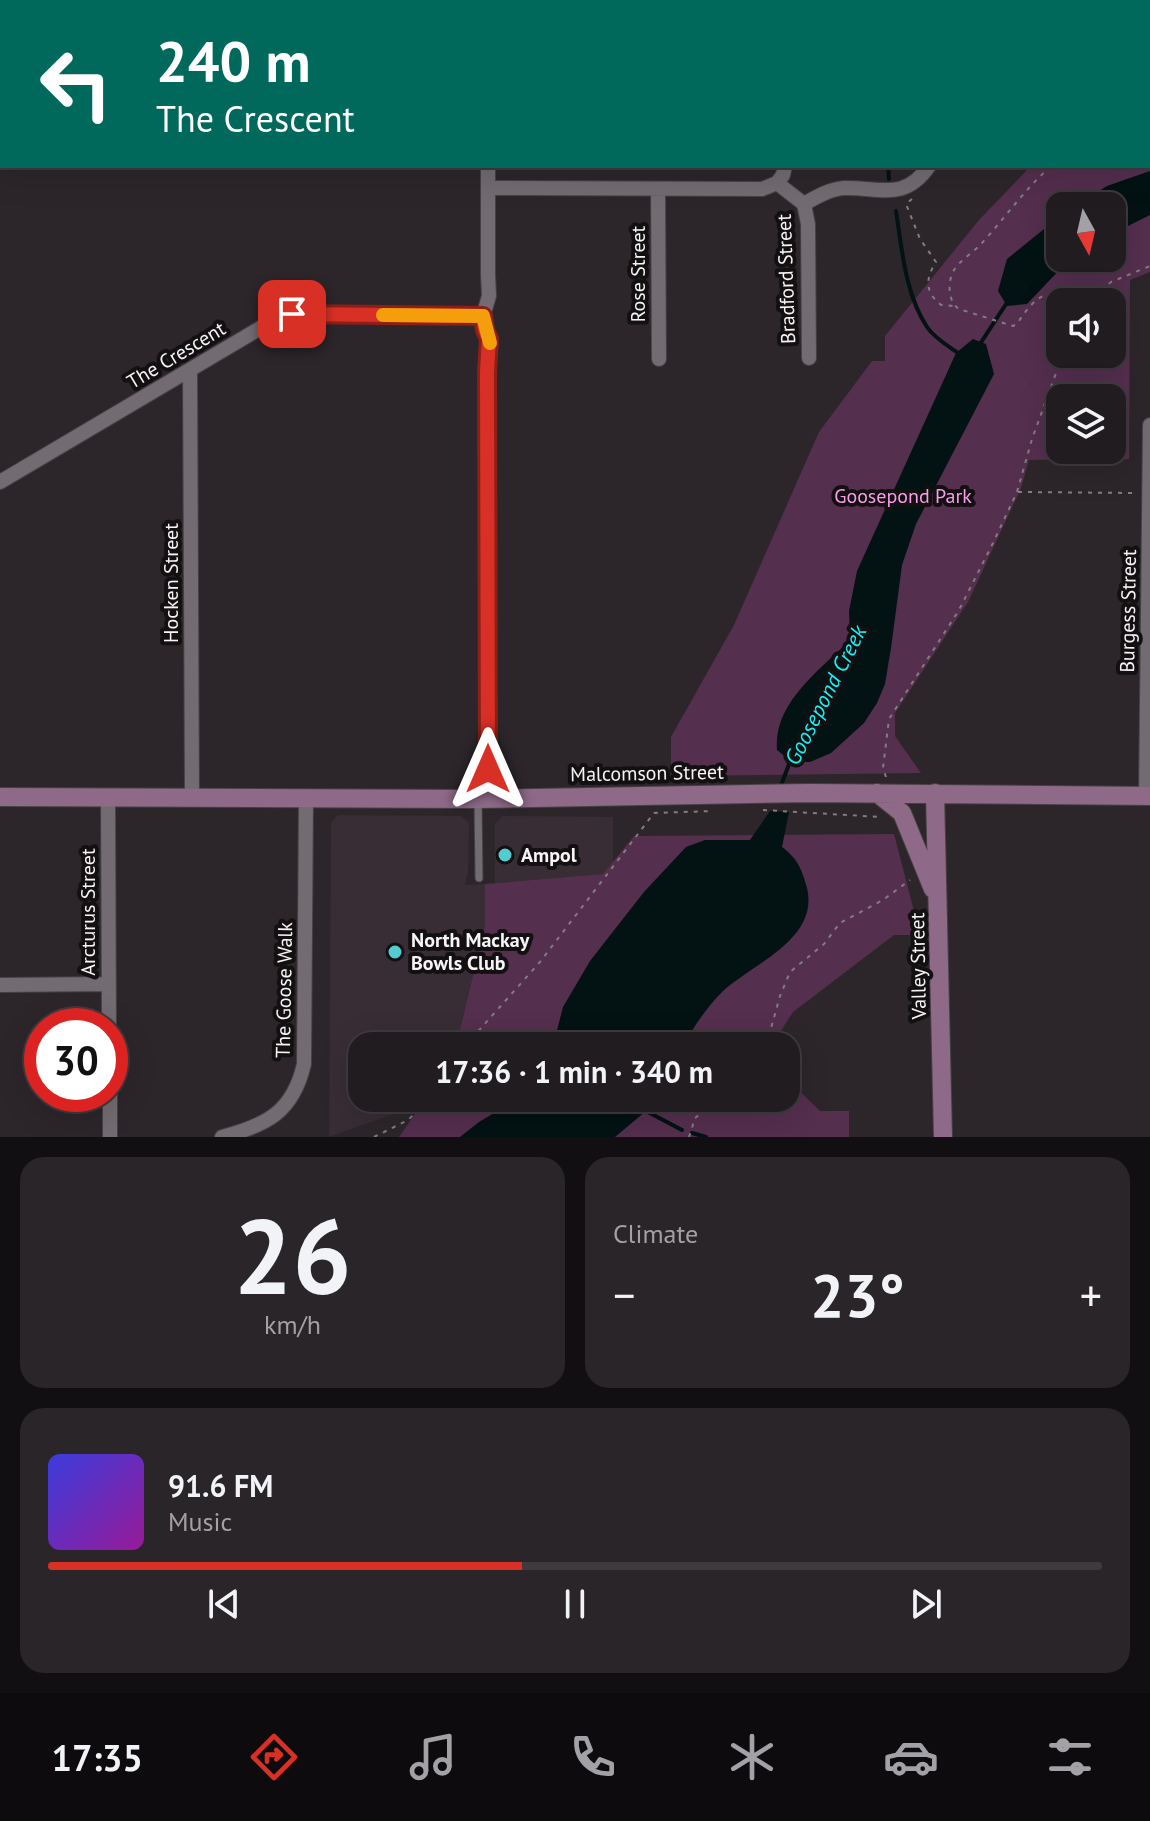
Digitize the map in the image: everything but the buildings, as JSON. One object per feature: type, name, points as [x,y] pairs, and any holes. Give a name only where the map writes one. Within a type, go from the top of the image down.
[{"type":"main road","name":"Malcomson Street","points":[[0,797],[483,799],[743,793],[1148,796]]},
{"type":"main road","points":[[876,793],[902,813],[939,903]]},
{"type":"main road","name":"Valley Street","points":[[935,793],[943,1137]]},
{"type":"street","points":[[483,799],[487,372],[490,346],[483,316],[490,285],[488,168]]},
{"type":"street","points":[[488,188],[762,189],[777,183],[785,168]]},
{"type":"street","points":[[804,204],[844,188],[892,191],[912,185],[928,168]]},
{"type":"street","name":"Bradford Street","points":[[777,183],[804,204],[808,243],[809,358]]},
{"type":"street","name":"Rose Street","points":[[658,189],[659,359]]},
{"type":"street","name":"The Crescent","points":[[0,482],[279,317],[292,314],[483,316]]},
{"type":"street","name":"Hocken Street","points":[[190,370],[192,797]]},
{"type":"street","name":"Burgess Street","points":[[1148,796],[1150,426]]},
{"type":"street","name":"Arcturus Street","points":[[108,798],[109,1008]]},
{"type":"street","name":"The Goose Walk","points":[[222,1137],[246,1131],[274,1118],[292,1099],[300,1084],[304,1064],[306,798]]},
{"type":"street","points":[[0,985],[109,984]]},
{"type":"street","points":[[110,1112],[110,1137]]},
{"type":"lane","points":[[479,878],[483,799]]},
{"type":"path","points":[[954,306],[950,286],[954,270],[992,231],[1018,197],[1049,168]]},
{"type":"path","points":[[915,193],[906,204],[920,239],[936,262],[927,279],[929,292],[941,305],[954,306],[1013,326],[1028,307],[1046,294]]},
{"type":"path","points":[[1103,288],[1150,266]]},
{"type":"path","points":[[890,779],[884,775],[883,768],[889,719],[959,610],[1017,492],[1058,368]]},
{"type":"path","points":[[1017,492],[1149,493]]},
{"type":"path","points":[[755,810],[888,817]]},
{"type":"path","points":[[478,1032],[540,962],[654,813],[712,811]]},
{"type":"path","points":[[770,1032],[790,972],[824,944],[840,923],[883,900],[917,875]]},
{"type":"path","points":[[374,1137],[408,1120],[416,1112]]},
{"type":"path","points":[[689,1137],[695,1118],[702,1112]]},
{"type":"shaded area","points":[[338,815],[461,816],[469,823],[465,885],[485,884],[485,925],[460,1032],[348,1032],[348,1112],[399,1112],[329,1137],[331,823]]},
{"type":"shaded area","points":[[503,816],[613,817],[613,863],[604,874],[495,883],[495,824]]},
{"type":"green space","name":"Goosepond Park","points":[[1029,168],[1150,168],[1150,272],[1130,280],[1129,459],[1126,459],[1126,384],[1046,384],[1046,460],[1029,460],[1021,488],[968,602],[895,713],[895,736],[921,773],[671,776],[671,737],[734,625],[819,432],[872,361],[885,361],[885,336],[979,220]]},
{"type":"green space","points":[[894,834],[922,942],[914,935],[894,935],[793,1012],[780,1032],[459,1032],[485,926],[485,884],[603,874],[634,836]]},
{"type":"green space","points":[[800,1092],[820,1111],[849,1111],[849,1137],[399,1137],[416,1112],[800,1112]]},
{"type":"water","points":[[1150,171],[1150,215],[1126,227],[1126,192],[1097,192]]},
{"type":"water","points":[[1046,227],[1046,272],[1057,272],[1027,304],[1007,306],[998,291],[1007,259]]},
{"type":"water","points":[[973,339],[986,344],[994,374],[916,524],[902,565],[885,684],[877,703],[864,723],[831,753],[810,762],[792,762],[777,750],[782,717],[801,689],[850,640],[849,611],[857,571],[956,353]]},
{"type":"water","points":[[770,811],[789,812],[782,847],[792,855],[803,875],[808,906],[794,936],[723,991],[692,1032],[557,1032],[563,1007],[590,961],[644,892],[686,847],[705,840],[750,840]]},
{"type":"water","points":[[496,1112],[645,1112],[615,1137],[460,1137]]},
{"type":"waterway","points":[[888,168],[889,179]]},
{"type":"waterway","points":[[896,211],[906,271],[920,314],[934,335],[961,355]]},
{"type":"waterway","name":"Goosepond Creek","points":[[980,344],[1008,301]]},
{"type":"waterway","name":"Goosepond Creek","points":[[780,788],[791,759]]},
{"type":"waterway","points":[[648,1112],[682,1130]]},
{"type":"waterway","points":[[692,1133],[706,1137]]},
{"type":"slow traffic","points":[[383,315],[483,316],[490,343]]},
{"type":"place","name":"Ampol","points":[[505,855]]},
{"type":"place","name":"North Mackay Bowls Club","points":[[395,952]]},
{"type":"route","points":[[292,314],[483,316],[490,346],[487,372],[488,769]]}]
